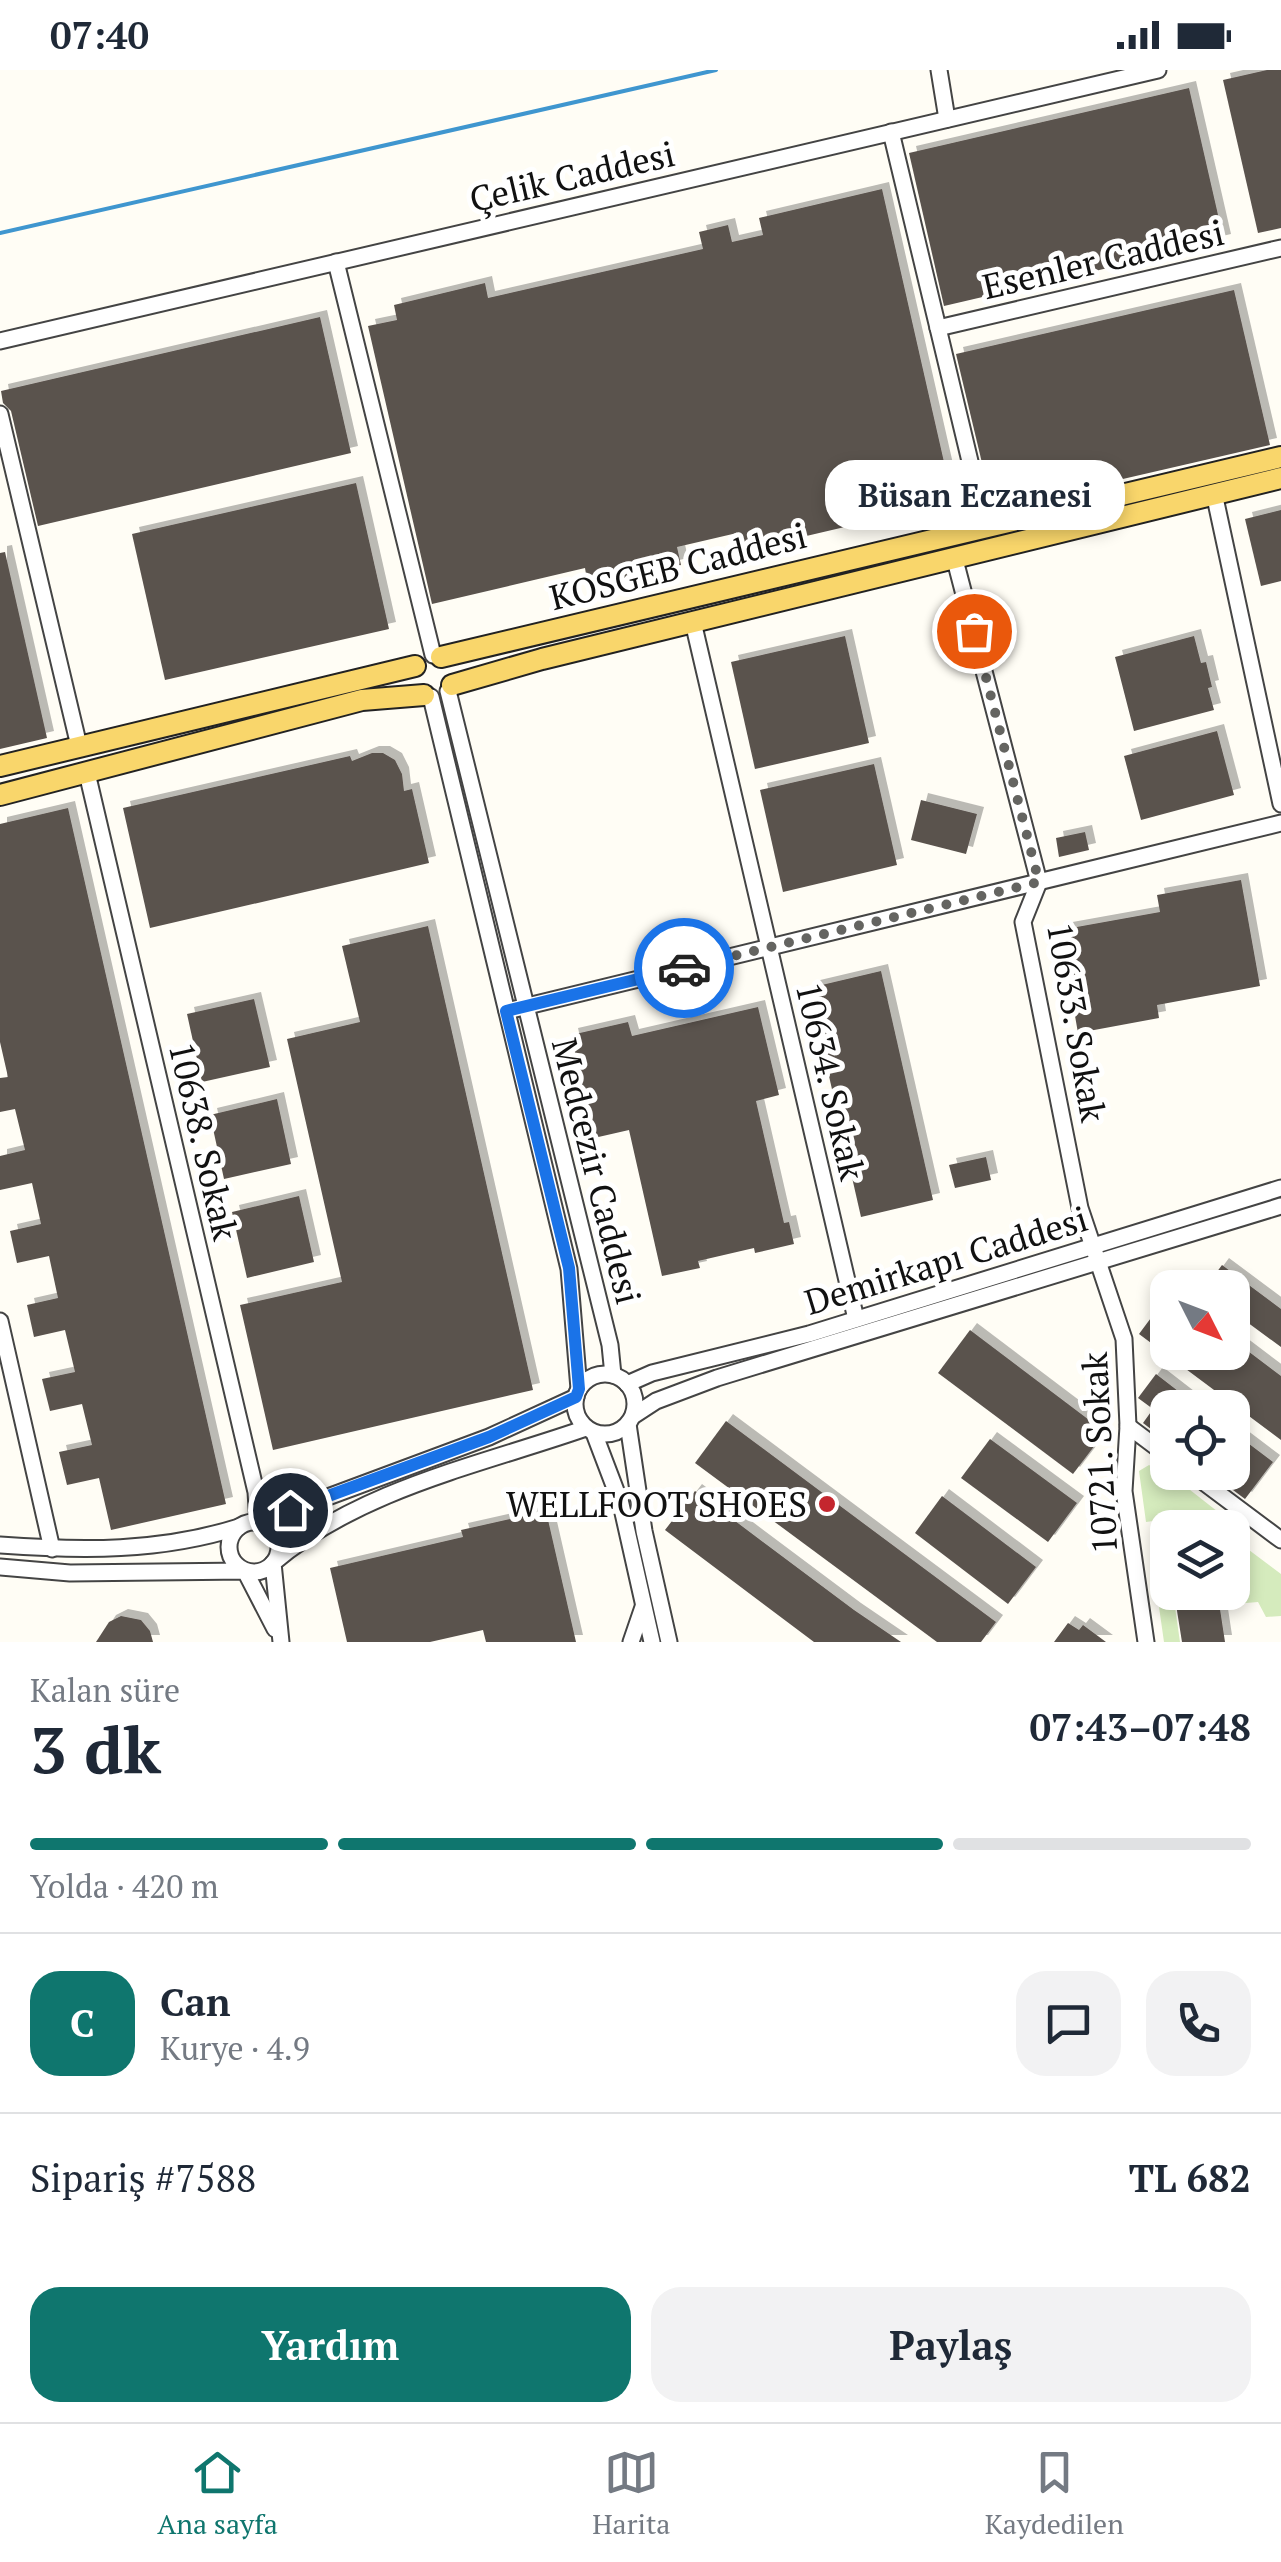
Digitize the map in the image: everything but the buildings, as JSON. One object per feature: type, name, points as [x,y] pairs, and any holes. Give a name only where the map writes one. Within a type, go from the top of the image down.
[{"type":"main road","name":"KOSGEB Caddesi","points":[[0,766],[1281,457]]},
{"type":"main road","name":"KOSGEB Caddesi","points":[[0,795],[362,700],[439,692],[542,659],[1281,478]]},
{"type":"main road","points":[[430,660],[451,666],[439,692],[414,686],[430,660]]},
{"type":"street","points":[[939,70],[947,120]]},
{"type":"street","name":"Çelik Caddesi","points":[[0,341],[1158,70]]},
{"type":"street","points":[[892,132],[986,528]]},
{"type":"street","name":"Esenler Caddesi","points":[[938,328],[1281,248]]},
{"type":"street","points":[[336,262],[430,660]]},
{"type":"street","points":[[0,414],[78,746]]},
{"type":"street","points":[[1214,494],[1281,804]]},
{"type":"street","name":"10633. Sokak","points":[[956,560],[1039,882],[1022,922],[1080,1208],[1100,1262]]},
{"type":"street","name":"10634. Sokak","points":[[693,622],[856,1319]]},
{"type":"street","name":"Medcezir Caddesi","points":[[439,692],[526,1006],[620,1380]]},
{"type":"street","name":"Medcezir Caddesi","points":[[439,692],[506,1011],[569,1268],[578,1393]]},
{"type":"street","name":"10638. Sokak","points":[[87,773],[256,1492],[258,1523]]},
{"type":"street","points":[[506,1011],[1281,823]]},
{"type":"street","name":"Demirkapı Caddesi","points":[[620,1380],[856,1319],[1281,1188]]},
{"type":"street","name":"Demirkapı Caddesi","points":[[630,1420],[656,1401],[718,1378],[1281,1206]]},
{"type":"street","name":"10721. Sokak","points":[[1100,1262],[1124,1339],[1128,1426],[1124,1491],[1146,1642]]},
{"type":"street","points":[[0,1321],[52,1549]]},
{"type":"street","points":[[0,1545],[52,1549],[160,1546],[258,1523],[489,1437],[578,1393],[591,1378],[620,1380],[634,1399],[630,1420],[644,1532],[669,1642]]},
{"type":"street","points":[[578,1393],[576,1414],[590,1430],[621,1504],[652,1642]]},
{"type":"street","points":[[0,1568],[80,1573],[263,1570],[307,1535],[352,1511],[492,1458],[590,1430],[612,1434],[630,1420]]},
{"type":"street","points":[[1128,1426],[1150,1442]]},
{"type":"street","points":[[1214,1490],[1281,1540]]},
{"type":"street","points":[[258,1523],[267,1526],[277,1538],[273,1563],[280,1641]]},
{"type":"street","points":[[239,1528],[230,1538],[229,1551],[234,1563],[245,1571],[280,1641]]},
{"type":"street","points":[[632,1642],[644,1604]]},
{"type":"green space","points":[[1150,1466],[1150,1490],[1190,1490],[1216,1510],[1150,1510],[1150,1521],[1146,1522],[1139,1471]]},
{"type":"green space","points":[[1250,1551],[1281,1574],[1281,1616],[1266,1617],[1258,1602],[1250,1603]]},
{"type":"green space","points":[[1159,1610],[1175,1610],[1180,1642],[1164,1642]]},
{"type":"waterway","points":[[0,233],[716,70]]},
{"type":"way so far","points":[[684,968],[1039,882],[974,631]]},
{"type":"place","name":"Büsan Eczanesi","points":[[974,631]]},
{"type":"place","name":"WELLFOOT SHOES","points":[[827,1504]]},
{"type":"route","points":[[290,1510],[489,1437],[576,1397],[579,1389],[569,1268],[506,1011],[684,968]]}]
